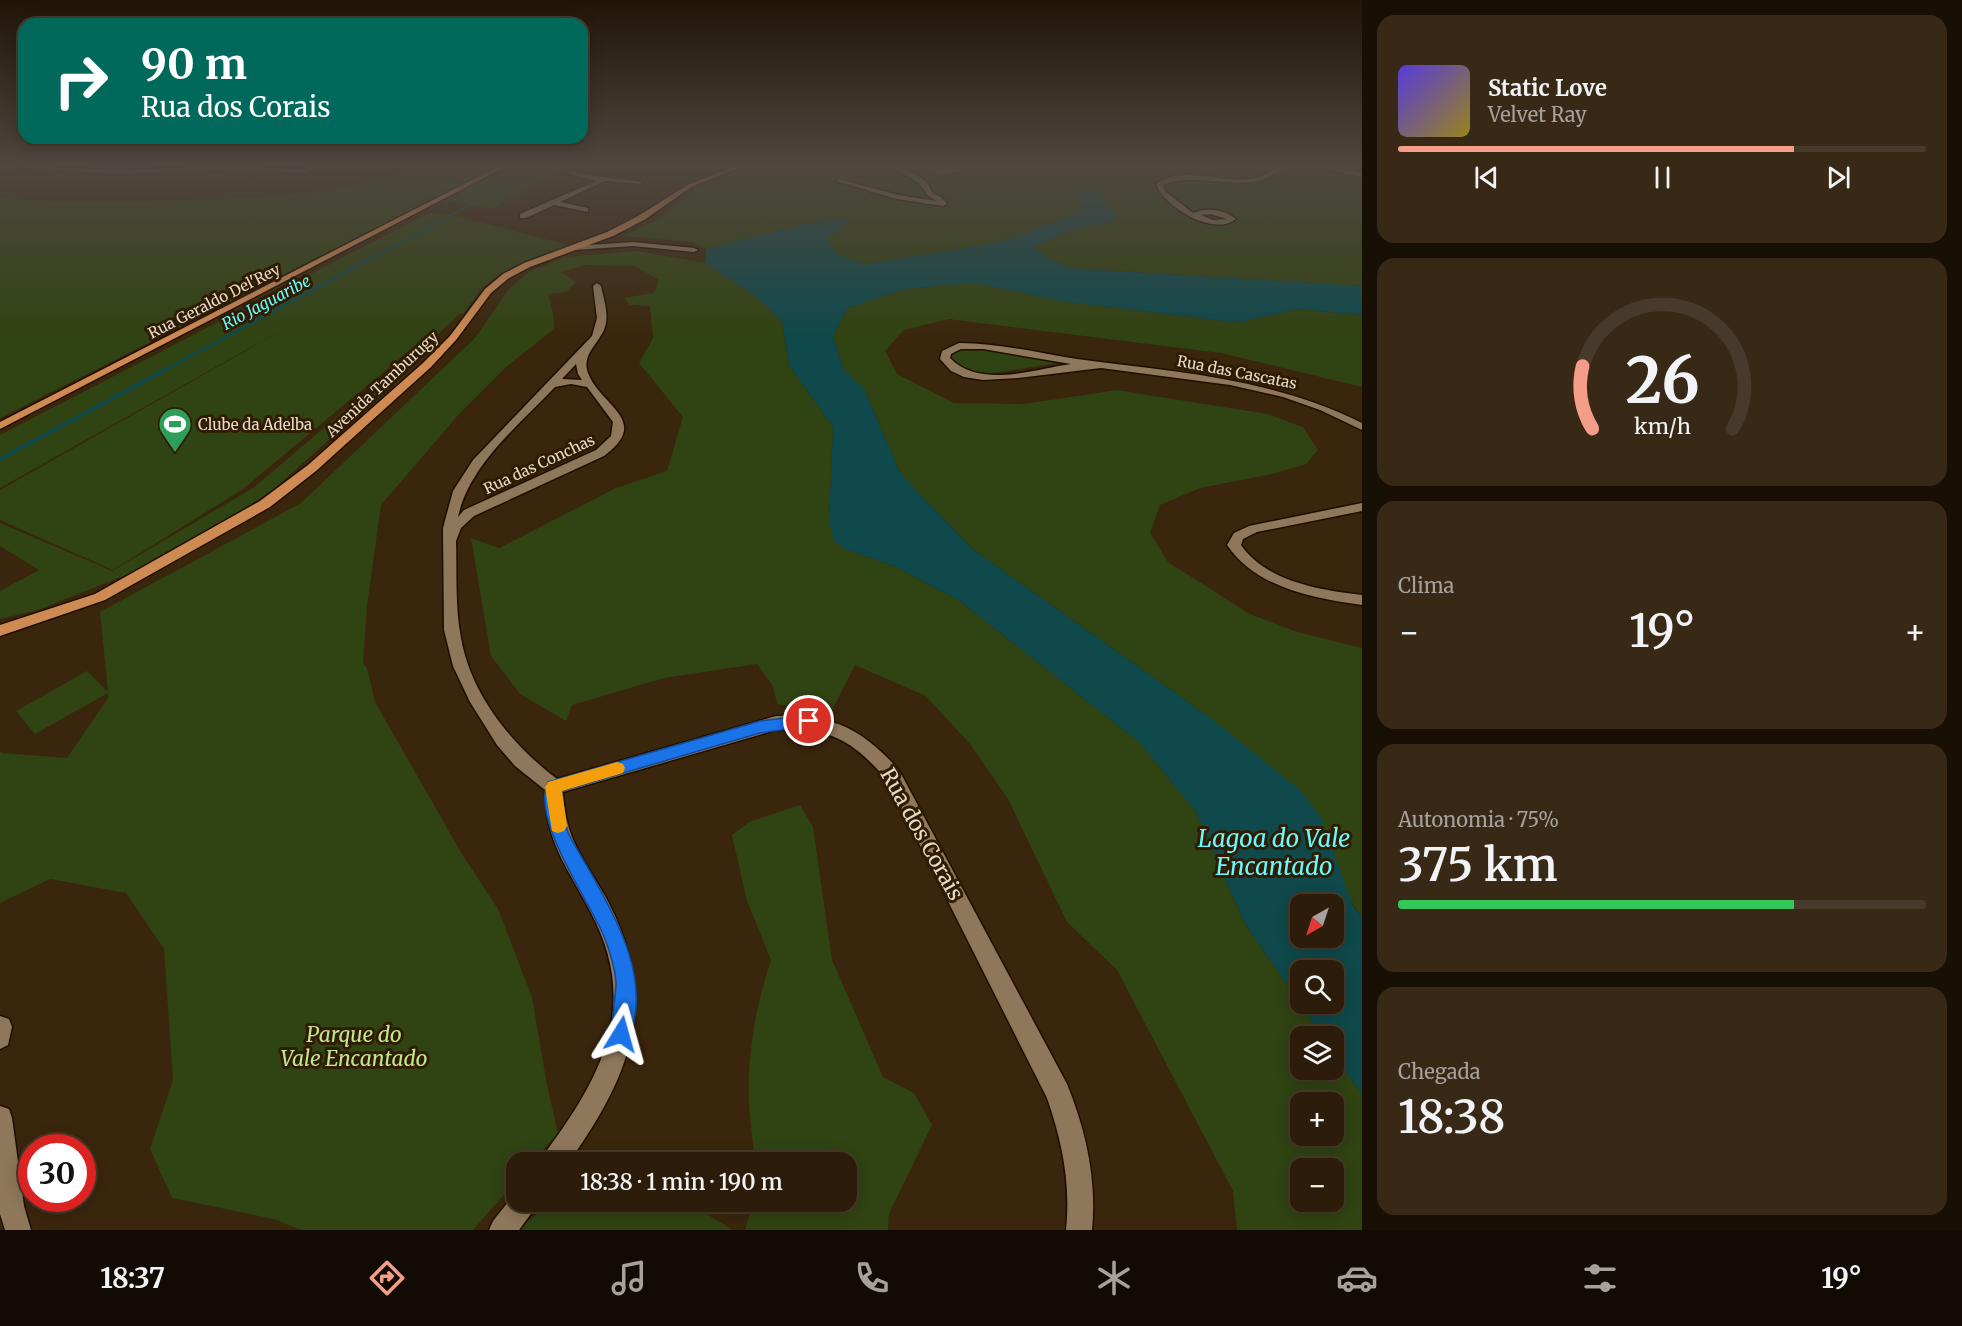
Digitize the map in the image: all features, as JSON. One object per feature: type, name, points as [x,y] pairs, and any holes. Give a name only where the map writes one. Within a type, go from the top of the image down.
[{"type":"main road","name":"Rua Geraldo Del'Rey","points":[[0,426],[393,223]]},
{"type":"main road","name":"Avenida Tamburugy","points":[[0,631],[99,597],[152,570],[265,504],[312,468],[427,365],[453,338],[476,305],[498,282],[527,265],[575,248],[630,223]]},
{"type":"street","points":[[575,248],[633,244],[694,250]]},
{"type":"street","points":[[562,1152],[581,1126],[604,1086],[617,1052],[625,1017],[626,981],[615,939],[560,834],[555,816],[554,787],[526,765],[508,746],[461,667],[453,638],[449,519],[461,489],[477,463],[596,337],[602,323],[603,313],[597,286]]},
{"type":"street","name":"Rua das Cascatas","points":[[1065,364],[1007,376],[981,377],[956,370],[945,359],[946,353],[951,349],[972,345],[1065,364],[1101,365],[1198,377],[1286,394],[1342,412],[1362,427]]},
{"type":"street","name":"Rua das Conchas","points":[[449,539],[461,519],[575,465],[612,444],[620,431],[619,422],[590,384],[581,368],[583,356],[589,346]]},
{"type":"street","points":[[551,384],[571,381],[590,384]]},
{"type":"street","points":[[1342,412],[1362,415]]},
{"type":"street","points":[[461,489],[473,499],[493,502]]},
{"type":"street","points":[[1362,508],[1254,529],[1235,538],[1234,545],[1245,561],[1276,578],[1331,595],[1362,600]]},
{"type":"street","name":"Rua dos Corais","points":[[554,787],[776,723],[809,721],[836,729],[862,742],[893,775],[1058,1093],[1072,1132],[1080,1174],[1079,1230]]},
{"type":"street","points":[[0,1037],[1,1027]]},
{"type":"street","points":[[0,1118],[11,1206],[18,1230]]},
{"type":"street","points":[[502,1230],[516,1212]]},
{"type":"green space","points":[[0,223],[385,223],[0,418]]},
{"type":"green space","name":"Clube da Adelba","points":[[409,223],[485,223],[568,245],[498,275],[482,288],[463,314],[459,314],[420,352],[409,351],[243,489],[113,570],[0,520],[0,490],[314,312],[0,488],[0,435]]},
{"type":"green space","points":[[650,223],[809,223],[706,249],[692,242],[622,236]]},
{"type":"green space","points":[[846,223],[1050,223],[1004,241],[868,264],[844,257],[826,239]]},
{"type":"green space","points":[[1107,223],[1362,223],[1362,286],[1070,268],[1048,259],[1035,247],[1074,229]]},
{"type":"green space","name":"Parque do Vale Encantado","points":[[636,251],[706,263],[757,297],[782,322],[789,365],[833,427],[829,521],[845,549],[896,567],[960,601],[1139,742],[1196,812],[1244,922],[1290,989],[1290,1014],[1307,1014],[1315,1026],[1290,1026],[1290,1080],[1344,1080],[1344,1069],[1362,1095],[1362,1230],[1237,1230],[1233,1191],[1117,970],[1067,922],[1008,799],[970,744],[926,696],[855,665],[831,712],[777,704],[773,686],[757,664],[664,678],[572,705],[566,721],[520,694],[491,656],[471,538],[499,548],[616,488],[667,471],[683,417],[639,363],[653,338],[650,306],[630,305],[624,298],[652,293],[659,280],[635,266],[585,265],[561,272],[576,282],[566,292],[548,294],[554,329],[507,366],[460,413],[381,505],[367,606],[363,663],[367,668],[375,702],[462,854],[498,909],[532,997],[558,1133],[541,1152],[506,1152],[506,1192],[473,1230],[301,1230],[274,1219],[172,1198],[150,1149],[173,1080],[164,949],[126,893],[50,879],[0,903],[0,751],[67,758],[108,698],[108,693],[35,734],[16,711],[87,671],[108,692],[100,612],[301,503],[475,338],[508,290],[530,271],[566,257]]},
{"type":"green space","points":[[976,283],[1060,301],[1231,322],[1298,309],[1362,315],[1362,387],[1221,353],[949,319],[904,330],[885,351],[897,374],[954,403],[1024,404],[1117,390],[1267,414],[1303,427],[1318,450],[1306,464],[1272,474],[1200,488],[1160,505],[1150,533],[1168,562],[1248,613],[1294,631],[1362,648],[1362,917],[1212,719],[974,550],[900,472],[864,389],[843,369],[833,335],[848,308],[904,289]]},
{"type":"green space","points":[[973,347],[1058,363],[986,374],[975,373],[954,364],[951,357],[954,352]]},
{"type":"green space","points":[[411,354],[423,356],[276,487],[238,514],[141,569],[38,610],[0,619],[0,591],[39,570],[0,546],[0,523],[112,571],[253,488]]},
{"type":"green space","points":[[800,805],[813,827],[832,960],[883,1077],[914,1093],[932,1125],[889,1214],[888,1230],[745,1230],[750,1212],[857,1212],[857,1152],[754,1152],[749,1102],[749,1066],[757,1012],[771,960],[747,901],[732,835],[749,822]]},
{"type":"green space","points":[[539,1212],[703,1212],[733,1230],[519,1230]]},
{"type":"water","name":"Lagoa do Vale Encantado","points":[[809,223],[847,223],[826,239],[843,257],[867,264],[1004,241],[1050,223],[1107,223],[1074,229],[1035,247],[1048,259],[1070,268],[1362,286],[1362,315],[1298,309],[1231,322],[1060,301],[976,283],[904,289],[848,308],[833,335],[843,369],[864,389],[900,472],[974,550],[1212,719],[1300,790],[1321,817],[1353,906],[1362,917],[1362,1095],[1344,1069],[1344,1026],[1315,1026],[1307,1014],[1344,1014],[1344,960],[1290,960],[1290,989],[1244,922],[1196,812],[1139,742],[960,601],[896,567],[845,549],[834,541],[829,521],[833,427],[789,365],[782,322],[757,297],[706,263],[706,249]]},
{"type":"waterway","name":"Rio Jaguaribe","points":[[374,257],[436,223]]},
{"type":"waterway","name":"Rio Jaguaribe","points":[[163,371],[377,255]]},
{"type":"waterway","name":"Rio Jaguaribe","points":[[0,459],[165,370]]},
{"type":"slow traffic","points":[[558,826],[555,816],[554,787],[617,768]]},
{"type":"place","name":"Clube da Adelba","points":[[175,453]]},
{"type":"route","points":[[621,1034],[625,1017],[626,981],[619,949],[560,834],[555,816],[554,787],[760,727],[791,721],[809,721]]}]
